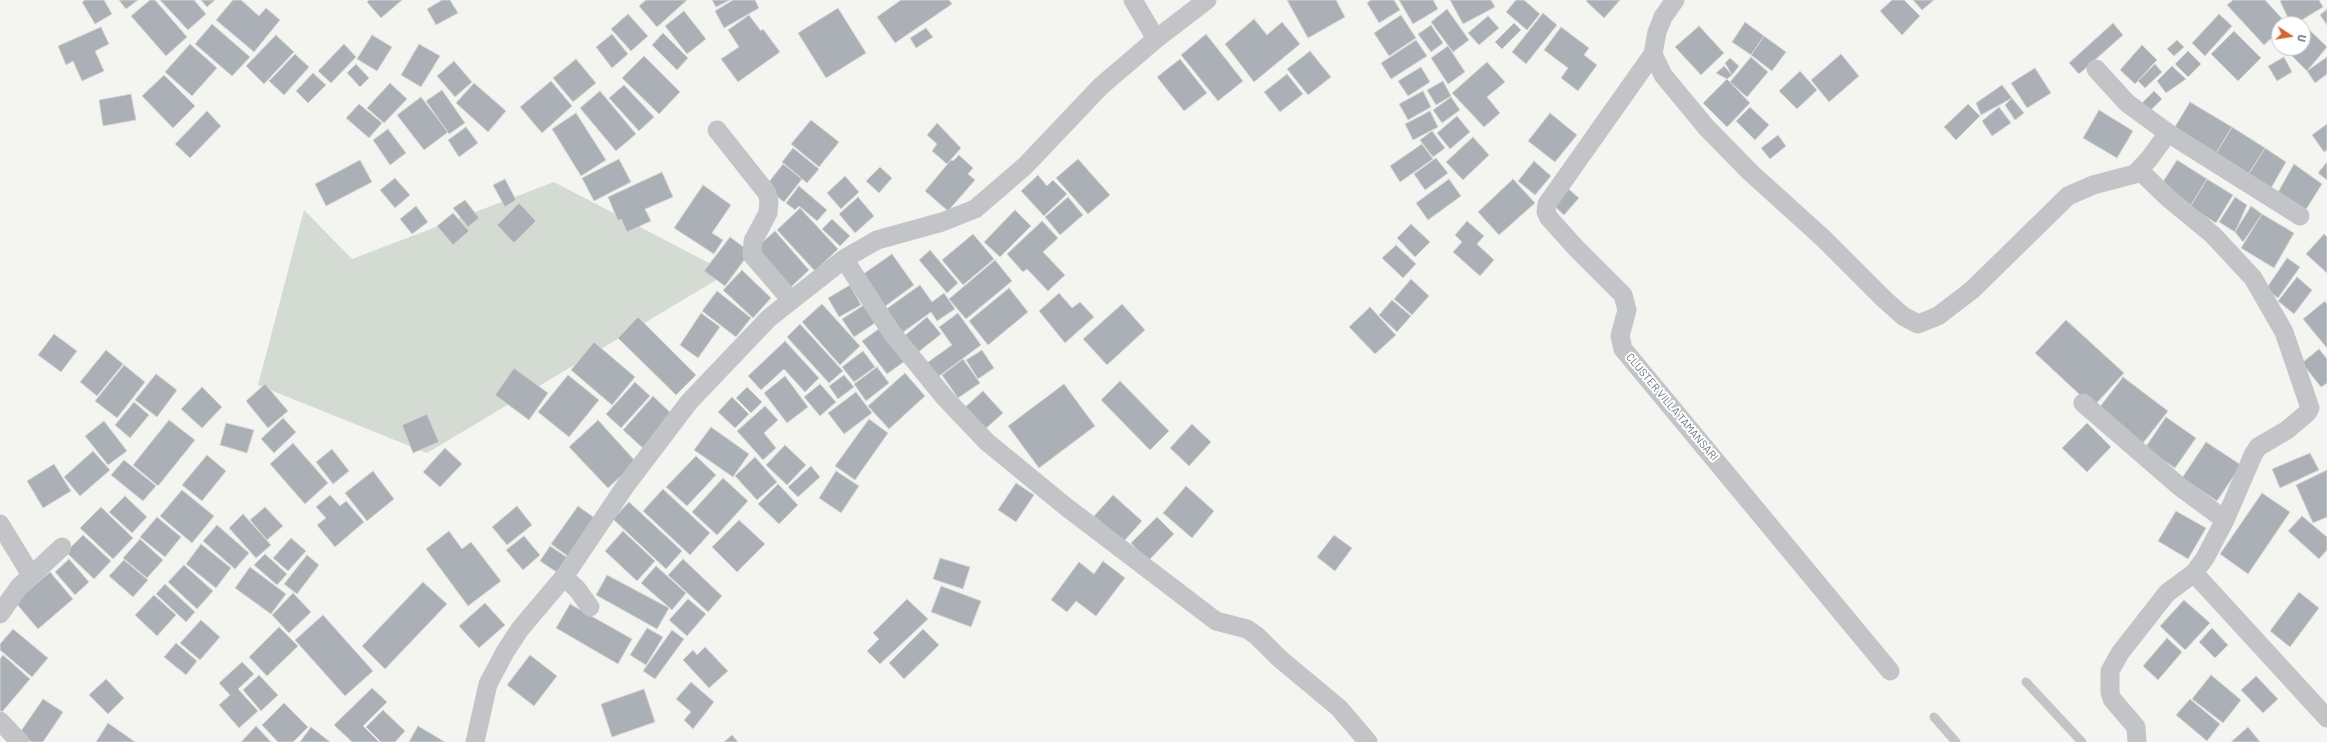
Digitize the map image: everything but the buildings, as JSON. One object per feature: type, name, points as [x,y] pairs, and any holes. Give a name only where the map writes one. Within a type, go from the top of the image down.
[{"type":"street","points":[[1133,0],[1156,39]]},
{"type":"street","points":[[475,742],[488,684],[505,652],[520,629],[564,577],[626,485],[689,402],[769,318],[844,259],[877,240],[942,222],[975,209],[1024,166],[1101,86],[1156,39],[1207,0]]},
{"type":"street","points":[[1675,0],[1661,22],[1653,54],[1663,75],[1706,127],[1745,167],[1884,299],[1903,316],[1918,324],[1938,316],[1972,290],[2068,196],[2093,185],[2129,177],[2139,170],[2150,160],[2168,133]]},
{"type":"street","name":"CLUSTER VILLA TAMANSARI","points":[[1653,54],[1547,204],[1547,215],[1576,248],[1624,295],[1627,310],[1620,336],[1623,349],[1890,671]]},
{"type":"street","points":[[2096,69],[2127,103],[2168,133],[2300,216]]},
{"type":"street","points":[[717,130],[767,193],[769,201],[768,212],[753,241],[752,255],[791,300]]},
{"type":"street","points":[[2137,742],[2136,727],[2112,699],[2110,692],[2110,671],[2125,647],[2167,593],[2194,573],[2225,520],[2253,455],[2265,441],[2287,430],[2308,413],[2310,408],[2310,402],[2284,332],[2253,278],[2213,235],[2168,198],[2139,170]]},
{"type":"street","points":[[844,259],[892,333],[944,398],[988,442],[1065,506],[1152,571],[1200,610],[1216,621],[1242,627],[1257,636],[1279,658],[1339,708],[1368,742]]},
{"type":"street","points":[[2082,403],[2179,486],[2225,520]]},
{"type":"street","points":[[0,524],[31,575]]},
{"type":"street","points":[[0,614],[19,587],[62,547]]},
{"type":"street","points":[[2194,573],[2327,718]]},
{"type":"street","points":[[564,577],[577,589],[590,607]]},
{"type":"street","points":[[0,721],[20,742]]},
{"type":"lane","points":[[2026,682],[2082,742]]},
{"type":"lane","points":[[1934,717],[1956,742]]},
{"type":"shaded area","points":[[554,182],[728,273],[427,453],[258,385],[304,210],[352,259]]}]
